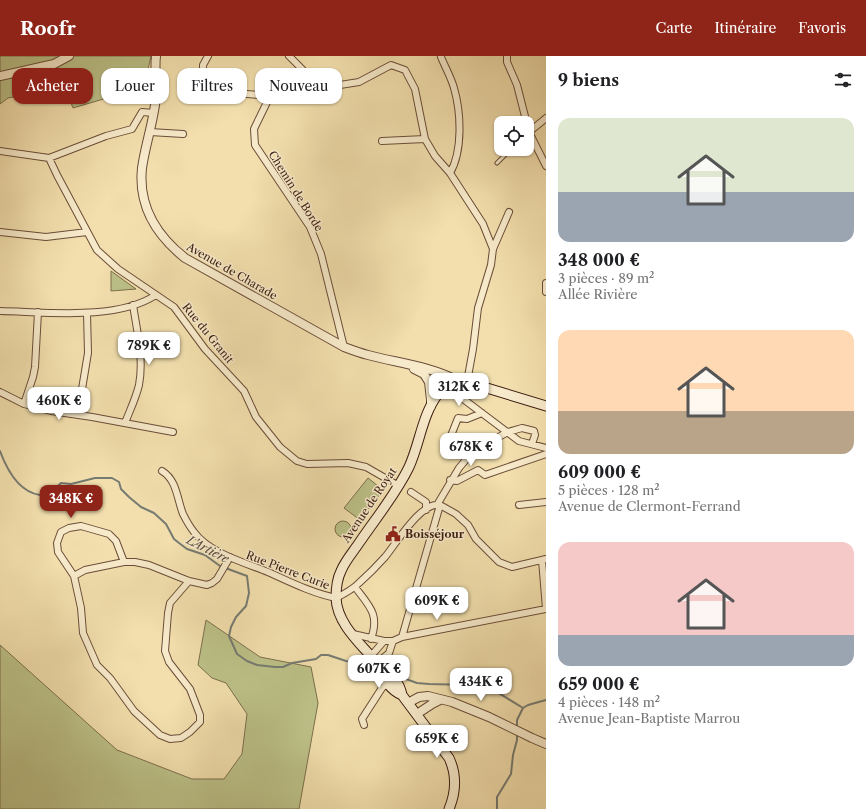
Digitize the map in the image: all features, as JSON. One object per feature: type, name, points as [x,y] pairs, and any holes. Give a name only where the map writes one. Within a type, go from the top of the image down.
[{"type":"main road","name":"Avenue de Royat","points":[[377,663],[378,670],[388,683],[396,693],[402,695],[401,689],[384,666],[377,663],[343,622],[336,598],[341,570],[399,486],[410,466],[424,422],[438,393],[446,386],[462,381]]},
{"type":"main road","points":[[462,381],[546,406]]},
{"type":"main road","points":[[402,695],[449,758],[453,766],[455,781],[452,801],[449,809]]},
{"type":"street","points":[[0,76],[54,64],[70,56]]},
{"type":"street","name":"Avenue de Charade","points":[[156,56],[156,100],[142,168],[142,187],[145,205],[153,224],[172,248],[185,258],[344,347],[367,355],[401,362],[447,375],[462,381]]},
{"type":"street","points":[[208,56],[203,65],[203,85],[210,91],[255,95]]},
{"type":"street","points":[[290,56],[301,68]]},
{"type":"street","points":[[441,56],[454,88],[460,130],[457,158],[450,173]]},
{"type":"street","points":[[507,56],[507,62],[517,85],[524,116]]},
{"type":"street","points":[[342,84],[359,82],[391,65],[405,70],[415,89],[425,139],[435,156],[450,173],[483,224],[493,249]]},
{"type":"street","name":"Chemin de Borde","points":[[266,104],[254,129],[255,145],[310,227],[321,254],[344,347]]},
{"type":"street","points":[[0,151],[49,158],[106,136],[132,129],[142,112],[154,113]]},
{"type":"street","points":[[534,128],[546,118]]},
{"type":"street","points":[[150,132],[183,134]]},
{"type":"street","points":[[382,141],[425,139]]},
{"type":"street","points":[[534,144],[546,166]]},
{"type":"street","name":"Rue du Granit","points":[[49,158],[97,250],[118,269],[174,307],[205,349],[244,390],[256,417],[280,447],[297,461],[307,464],[348,463],[366,466],[399,486]]},
{"type":"street","points":[[462,381],[473,349],[478,308],[493,249],[509,212]]},
{"type":"street","points":[[0,232],[46,237],[87,232]]},
{"type":"street","points":[[546,283],[546,292]]},
{"type":"street","points":[[0,311],[103,312],[133,305],[151,299],[156,295]]},
{"type":"street","points":[[126,423],[136,394],[140,376],[139,341],[133,305]]},
{"type":"street","points":[[24,404],[35,367],[38,312]]},
{"type":"street","points":[[80,415],[82,389],[88,353],[87,313]]},
{"type":"street","name":"Avenue de Charade","points":[[401,362],[424,374],[429,382],[446,386]]},
{"type":"street","points":[[429,382],[432,400],[431,406]]},
{"type":"street","points":[[446,386],[519,441],[532,444],[546,453]]},
{"type":"street","points":[[0,392],[24,404],[51,412],[80,415],[173,432]]},
{"type":"street","points":[[474,450],[459,440],[450,438],[458,418],[467,419],[482,413]]},
{"type":"street","points":[[402,637],[438,505],[450,480],[474,450],[508,432],[522,428],[534,431],[535,435],[532,444]]},
{"type":"street","points":[[450,480],[457,481],[478,470],[485,475],[546,453]]},
{"type":"street","name":"Rue Pierre Curie","points":[[162,471],[169,476],[184,515],[195,534],[208,545],[230,557],[300,587],[336,598],[355,587],[385,557],[412,521],[426,510],[438,505]]},
{"type":"street","points":[[411,492],[426,502],[426,510]]},
{"type":"street","points":[[518,505],[546,502]]},
{"type":"street","points":[[352,634],[371,639],[393,641],[402,637],[546,609],[544,559],[512,567],[499,562],[476,539],[468,525],[456,514],[438,505]]},
{"type":"street","points":[[124,562],[116,541],[109,534],[81,526],[69,528],[61,532],[57,543],[58,552],[74,576],[81,608],[83,633],[97,665],[110,678],[134,712],[160,735],[170,739],[181,738],[190,732],[200,722],[200,715],[190,689],[169,662],[165,651],[170,603],[189,581]]},
{"type":"street","points":[[74,576],[85,570],[124,562],[135,562],[149,565],[189,581],[207,585],[212,583],[217,578],[230,557]]},
{"type":"street","points":[[355,587],[374,614],[374,631],[371,639]]},
{"type":"street","points":[[371,656],[384,641]]},
{"type":"street","points":[[377,663],[389,654],[393,641]]},
{"type":"street","points":[[364,725],[362,719],[382,688],[388,683]]},
{"type":"street","points":[[408,703],[419,697],[434,697],[466,707],[546,744]]},
{"type":"street","points":[[417,714],[440,700]]},
{"type":"lane","points":[[497,163],[504,156]]},
{"type":"green space","points":[[0,56],[151,56],[148,68],[101,68],[101,100],[93,102],[93,68],[12,68],[12,97],[8,98],[0,104]]},
{"type":"green space","points":[[71,104],[87,104],[73,108]]},
{"type":"green space","points":[[111,271],[136,289],[111,291]]},
{"type":"green space","points":[[368,478],[383,490],[360,520],[344,508]]},
{"type":"green space","points":[[343,521],[349,523],[351,529],[349,535],[343,537],[337,535],[335,529],[337,523]]},
{"type":"green space","points":[[206,620],[260,657],[311,667],[318,703],[299,809],[0,809],[0,645],[117,750],[192,779],[224,779],[242,754],[247,714],[226,683],[212,678],[198,665]]},
{"type":"waterway","name":"L'Artière","points":[[0,451],[10,472],[20,485],[26,490],[40,495],[61,483],[71,484],[95,478],[112,478],[119,482],[121,489],[129,497],[141,507],[154,513],[166,524],[174,539],[187,549],[205,555],[220,566],[247,576],[249,593],[246,606],[236,617],[231,627],[229,636],[237,654],[247,661],[257,665],[283,667],[292,663],[316,659],[321,655],[328,655],[346,661],[362,663]]},
{"type":"waterway","name":"L'Artière","points":[[400,663],[406,679],[417,683],[470,685],[483,690],[497,692],[523,708]]},
{"type":"waterway","name":"L'Artière","points":[[523,708],[546,700]]},
{"type":"waterway","points":[[517,727],[517,720],[523,708]]},
{"type":"waterway","points":[[497,809],[497,797],[511,774],[517,734]]},
{"type":"place","name":"Boisséjour","points":[[393,534]]}]
